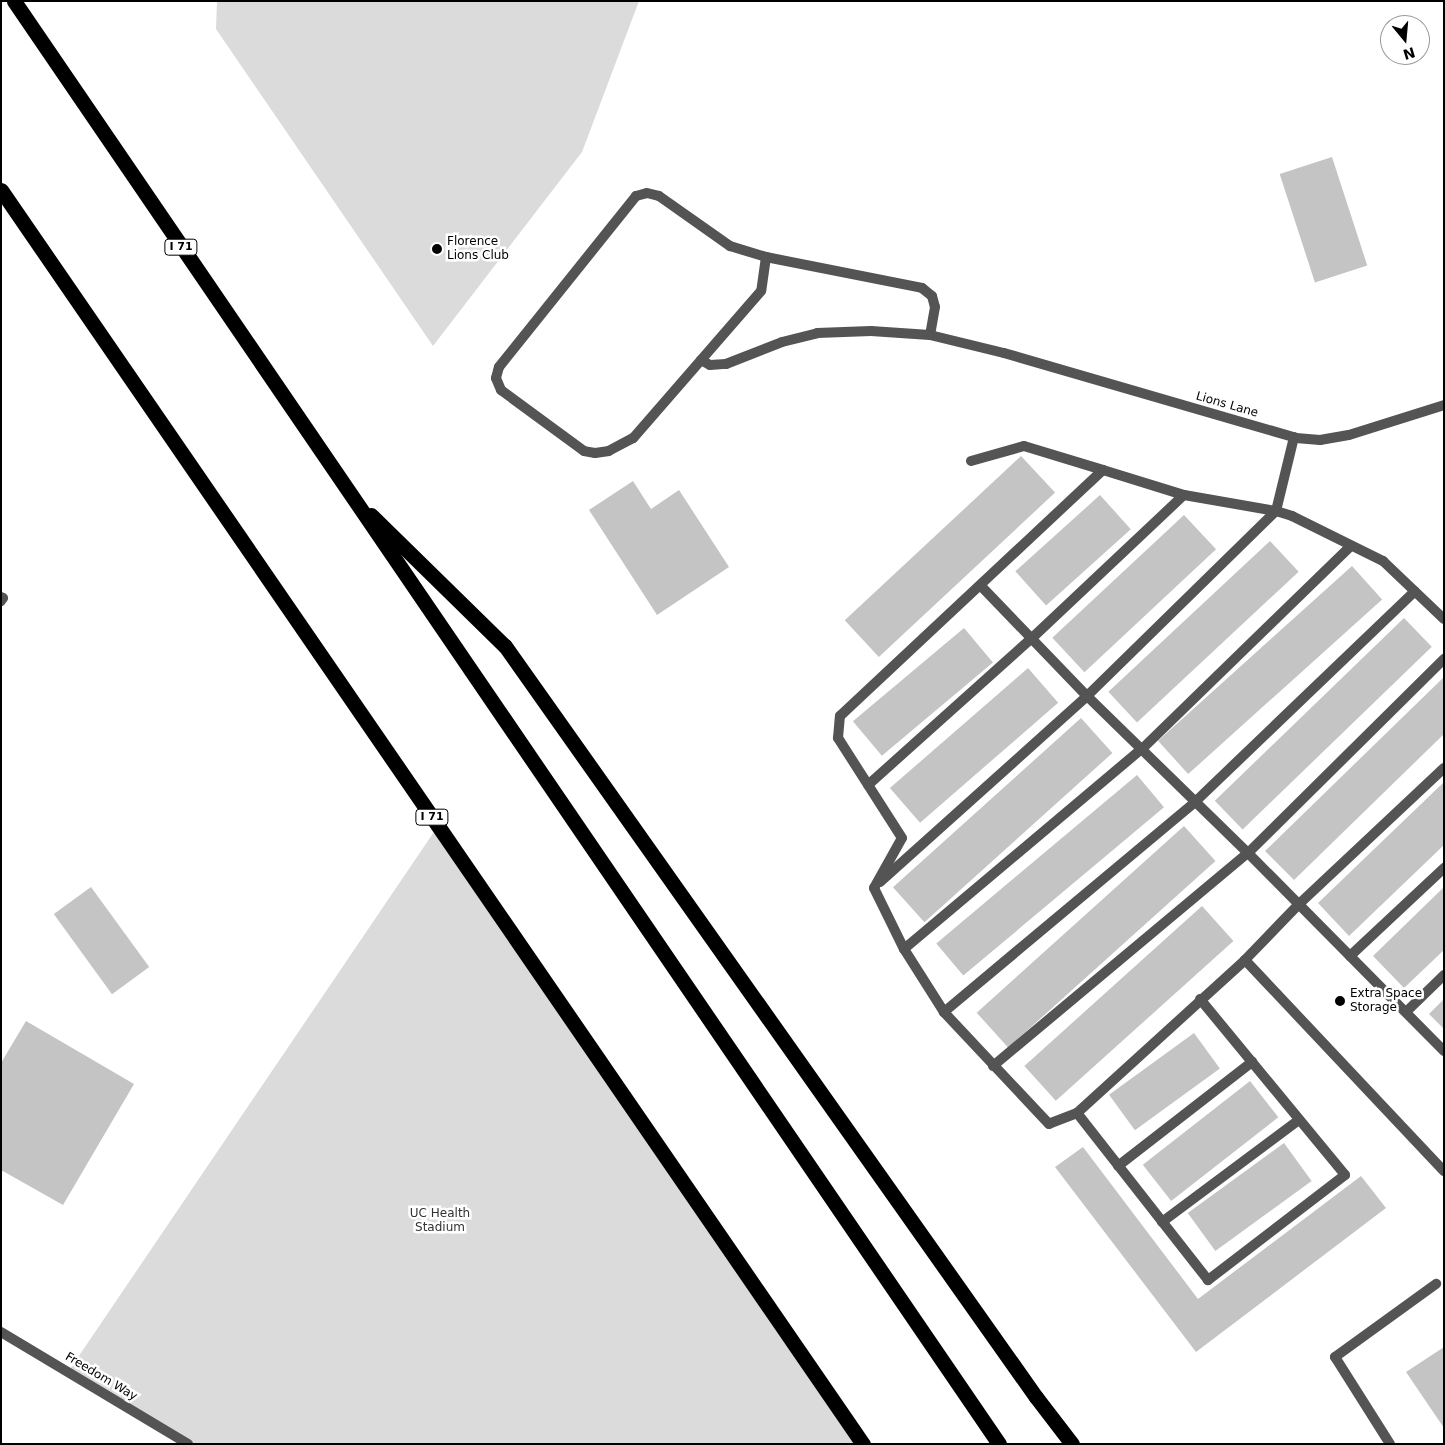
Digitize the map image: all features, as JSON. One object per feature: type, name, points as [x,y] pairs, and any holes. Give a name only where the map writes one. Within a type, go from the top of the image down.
[{"type":"highway","name":"I 71","points":[[14,1],[999,1444]]},
{"type":"highway","name":"I 71","points":[[1,190],[863,1444]]},
{"type":"highway","points":[[348,492],[506,646],[1036,1397],[1072,1444]]},
{"type":"street","points":[[766,256],[761,292],[633,438],[609,451],[595,453],[584,451],[502,390],[496,378],[499,367],[636,196],[647,193],[659,196],[730,246],[766,256],[922,288],[932,296],[935,307],[930,335]]},
{"type":"street","name":"Lions Lane","points":[[701,360],[710,365],[726,364],[782,342],[817,333],[871,331],[930,335],[1004,354],[1294,437],[1320,440],[1349,436],[1444,404]]},
{"type":"street","points":[[874,888],[1088,696],[1276,511],[1294,437]]},
{"type":"street","points":[[971,461],[1024,446],[1184,495],[1276,511],[1292,516],[1383,561],[1444,619]]},
{"type":"street","points":[[874,888],[902,838],[838,738],[840,716],[1103,470]]},
{"type":"street","points":[[868,785],[1031,639],[1184,495]]},
{"type":"street","points":[[904,949],[1143,748],[1351,546]]},
{"type":"street","points":[[980,586],[1444,1051]]},
{"type":"street","points":[[944,1012],[1196,801],[1415,591]]},
{"type":"street","points":[[1,597],[3,598],[1,601]]},
{"type":"street","points":[[993,1066],[1248,853],[1444,659]]},
{"type":"street","points":[[874,888],[904,949],[944,1012],[1049,1124],[1077,1113],[1245,960],[1299,904],[1444,768]]},
{"type":"street","points":[[1350,956],[1444,868]]},
{"type":"street","points":[[1245,960],[1444,1172]]},
{"type":"street","points":[[1406,1012],[1444,975]]},
{"type":"street","points":[[1077,1113],[1208,1280],[1345,1175],[1200,999]]},
{"type":"street","points":[[1118,1166],[1252,1062]]},
{"type":"street","points":[[1162,1222],[1299,1120]]},
{"type":"street","points":[[1390,1444],[1335,1357],[1436,1284]]},
{"type":"street","name":"Freedom Way","points":[[1,1332],[188,1444]]},
{"type":"green space","name":"Florence Lions Club","points":[[217,1],[639,1],[582,152],[433,346],[216,29]]},
{"type":"green space","name":"UC Health Stadium","points":[[438,826],[863,1444],[188,1444],[68,1372]]},
{"type":"building","points":[[1332,157],[1367,265],[1315,282],[1280,174]]},
{"type":"building","points":[[1021,456],[1055,493],[879,657],[845,620]]},
{"type":"building","points":[[633,481],[651,509],[679,490],[729,567],[657,615],[589,510]]},
{"type":"building","points":[[1100,495],[1131,529],[1046,605],[1015,571]]},
{"type":"building","points":[[1184,515],[1216,549],[1084,672],[1052,638]]},
{"type":"building","points":[[1270,541],[1299,572],[1137,722],[1108,692]]},
{"type":"building","points":[[1352,566],[1382,599],[1188,774],[1158,741]]},
{"type":"building","points":[[1404,618],[1432,647],[1243,829],[1215,801]]},
{"type":"building","points":[[964,628],[993,662],[882,756],[853,721]]},
{"type":"building","points":[[1028,668],[1058,703],[920,823],[890,788]]},
{"type":"building","points":[[1444,677],[1444,734],[1294,880],[1265,851]]},
{"type":"building","points":[[1081,718],[1112,753],[924,922],[893,887]]},
{"type":"building","points":[[1137,775],[1164,807],[963,976],[936,943]]},
{"type":"building","points":[[1444,782],[1444,845],[1349,936],[1318,903]]},
{"type":"building","points":[[1184,826],[1215,861],[1008,1048],[977,1013]]},
{"type":"building","points":[[91,887],[149,967],[112,994],[54,914]]},
{"type":"building","points":[[1444,887],[1444,950],[1404,988],[1373,956]]},
{"type":"building","points":[[1202,906],[1233,941],[1056,1101],[1024,1066]]},
{"type":"building","points":[[1444,999],[1444,1029],[1429,1014]]},
{"type":"building","points":[[26,1021],[134,1084],[63,1205],[1,1170],[1,1063]]},
{"type":"building","points":[[1194,1033],[1220,1069],[1135,1130],[1109,1095]]},
{"type":"building","points":[[1250,1081],[1278,1117],[1171,1201],[1143,1165]]},
{"type":"building","points":[[1284,1143],[1312,1181],[1215,1251],[1188,1213]]},
{"type":"building","points":[[1083,1147],[1198,1299],[1361,1176],[1386,1208],[1196,1352],[1055,1167]]},
{"type":"building","points":[[1444,1347],[1444,1428],[1406,1372]]},
{"type":"place","name":"Florence Lions Club","points":[[437,249]]},
{"type":"place","name":"Extra Space Storage","points":[[1340,1001]]}]
